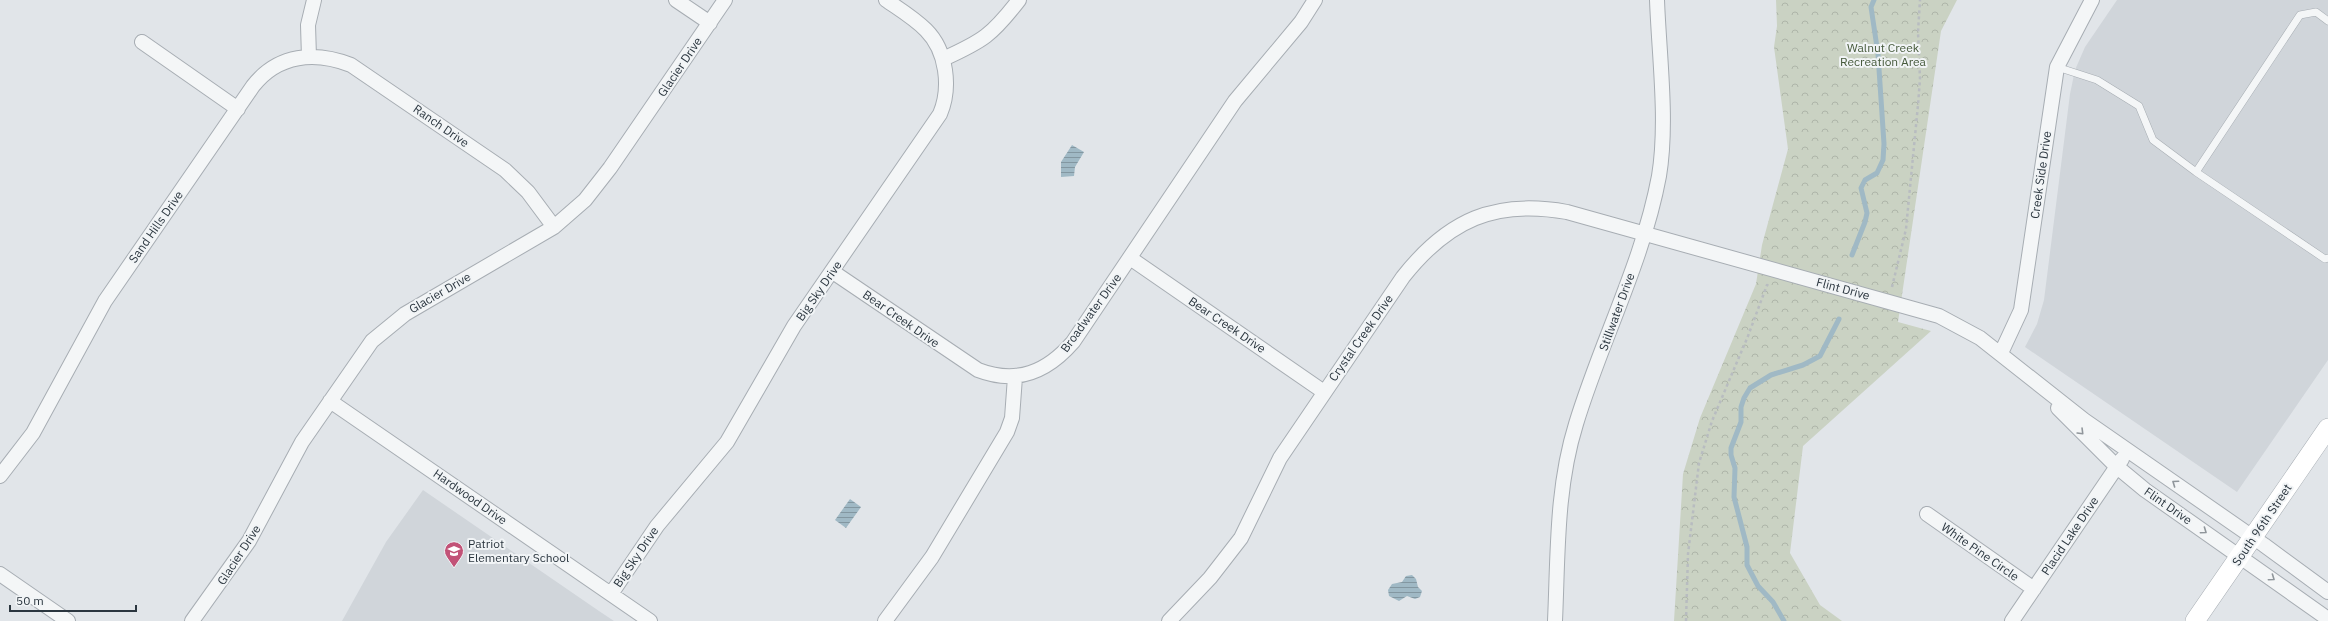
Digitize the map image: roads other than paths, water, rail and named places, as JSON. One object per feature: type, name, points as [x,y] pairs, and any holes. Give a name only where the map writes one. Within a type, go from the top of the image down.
[{"type":"street","points":[[309,57],[308,25],[314,0]]},
{"type":"street","points":[[676,0],[710,23]]},
{"type":"street","name":"Glacier Drive","points":[[192,621],[249,541],[289,463],[368,346],[392,323],[554,227],[598,186],[725,0]]},
{"type":"street","points":[[886,0],[927,30],[943,59],[985,38],[997,28],[1019,0]]},
{"type":"street","name":"Broadwater Drive","points":[[1015,377],[1043,369],[1062,354],[1130,258],[1235,101],[1300,22],[1315,0]]},
{"type":"street","name":"Stillwater Drive","points":[[1555,621],[1560,509],[1568,453],[1584,399],[1645,235],[1659,177],[1662,126],[1657,0]]},
{"type":"street","name":"Creek Side Drive","points":[[2001,353],[2022,310],[2057,67],[2092,0]]},
{"type":"street","points":[[142,42],[238,109]]},
{"type":"street","name":"Sand Hills Drive","points":[[0,476],[19,454],[37,427],[105,301],[262,74],[271,67],[294,59],[309,57]]},
{"type":"street","name":"Ranch Drive","points":[[309,57],[327,58],[351,65],[499,166],[528,192],[554,227]]},
{"type":"street","name":"Big Sky Drive","points":[[611,594],[657,526],[727,442],[794,326],[940,114],[947,91],[943,59]]},
{"type":"street","name":"Crystal Creek Drive","points":[[1169,621],[1210,578],[1242,538],[1280,458],[1324,392],[1418,260],[1441,236],[1467,222],[1503,210],[1536,207],[1567,212],[1645,235]]},
{"type":"street","name":"Flint Drive","points":[[1645,235],[1939,316],[1980,338],[2001,353],[2084,420],[2253,537],[2328,592]]},
{"type":"street","name":"Bear Creek Drive","points":[[1130,258],[1324,392]]},
{"type":"street","name":"Bear Creek Drive","points":[[832,272],[965,363],[989,374],[1015,377]]},
{"type":"street","name":"Flint Drive","points":[[2026,373],[2116,466],[2145,490],[2328,619]]},
{"type":"street","points":[[885,621],[932,557],[1007,432],[1012,418],[1015,377]]},
{"type":"street","name":"Hardwood Drive","points":[[330,401],[650,621]]},
{"type":"street","name":"South 96th Street","points":[[2196,621],[2328,428]]},
{"type":"street","name":"Placid Lake Drive","points":[[2012,621],[2128,450]]},
{"type":"street","name":"White Pine Circle","points":[[1927,514],[2034,589]]},
{"type":"street","points":[[0,574],[68,621]]},
{"type":"lane","points":[[2196,172],[2300,15],[2316,12],[2328,21]]},
{"type":"lane","points":[[2057,67],[2097,80],[2139,106],[2153,140],[2196,172],[2325,259],[2328,258]]},
{"type":"water","points":[[1072,145],[1084,152],[1075,167],[1074,176],[1061,177],[1061,162]]},
{"type":"water","points":[[850,499],[861,507],[846,528],[835,520]]},
{"type":"water","points":[[1412,575],[1416,579],[1418,587],[1422,591],[1420,597],[1415,599],[1407,596],[1399,601],[1389,596],[1388,590],[1392,584],[1402,582],[1406,576]]},
{"type":"waterway","points":[[1852,255],[1867,213],[1861,188],[1865,180],[1877,173],[1883,160],[1884,144],[1878,54],[1871,7],[1874,0]]},
{"type":"waterway","points":[[1784,621],[1773,602],[1758,586],[1747,565],[1747,547],[1734,497],[1735,468],[1731,455],[1731,448],[1741,422],[1741,407],[1750,388],[1771,375],[1803,365],[1820,356],[1839,319]]},
{"type":"place","name":"Patriot Elementary School","points":[[454,568]]},
{"type":"park label","name":"Walnut Creek Recreation Area","points":[[1883,55]]}]
